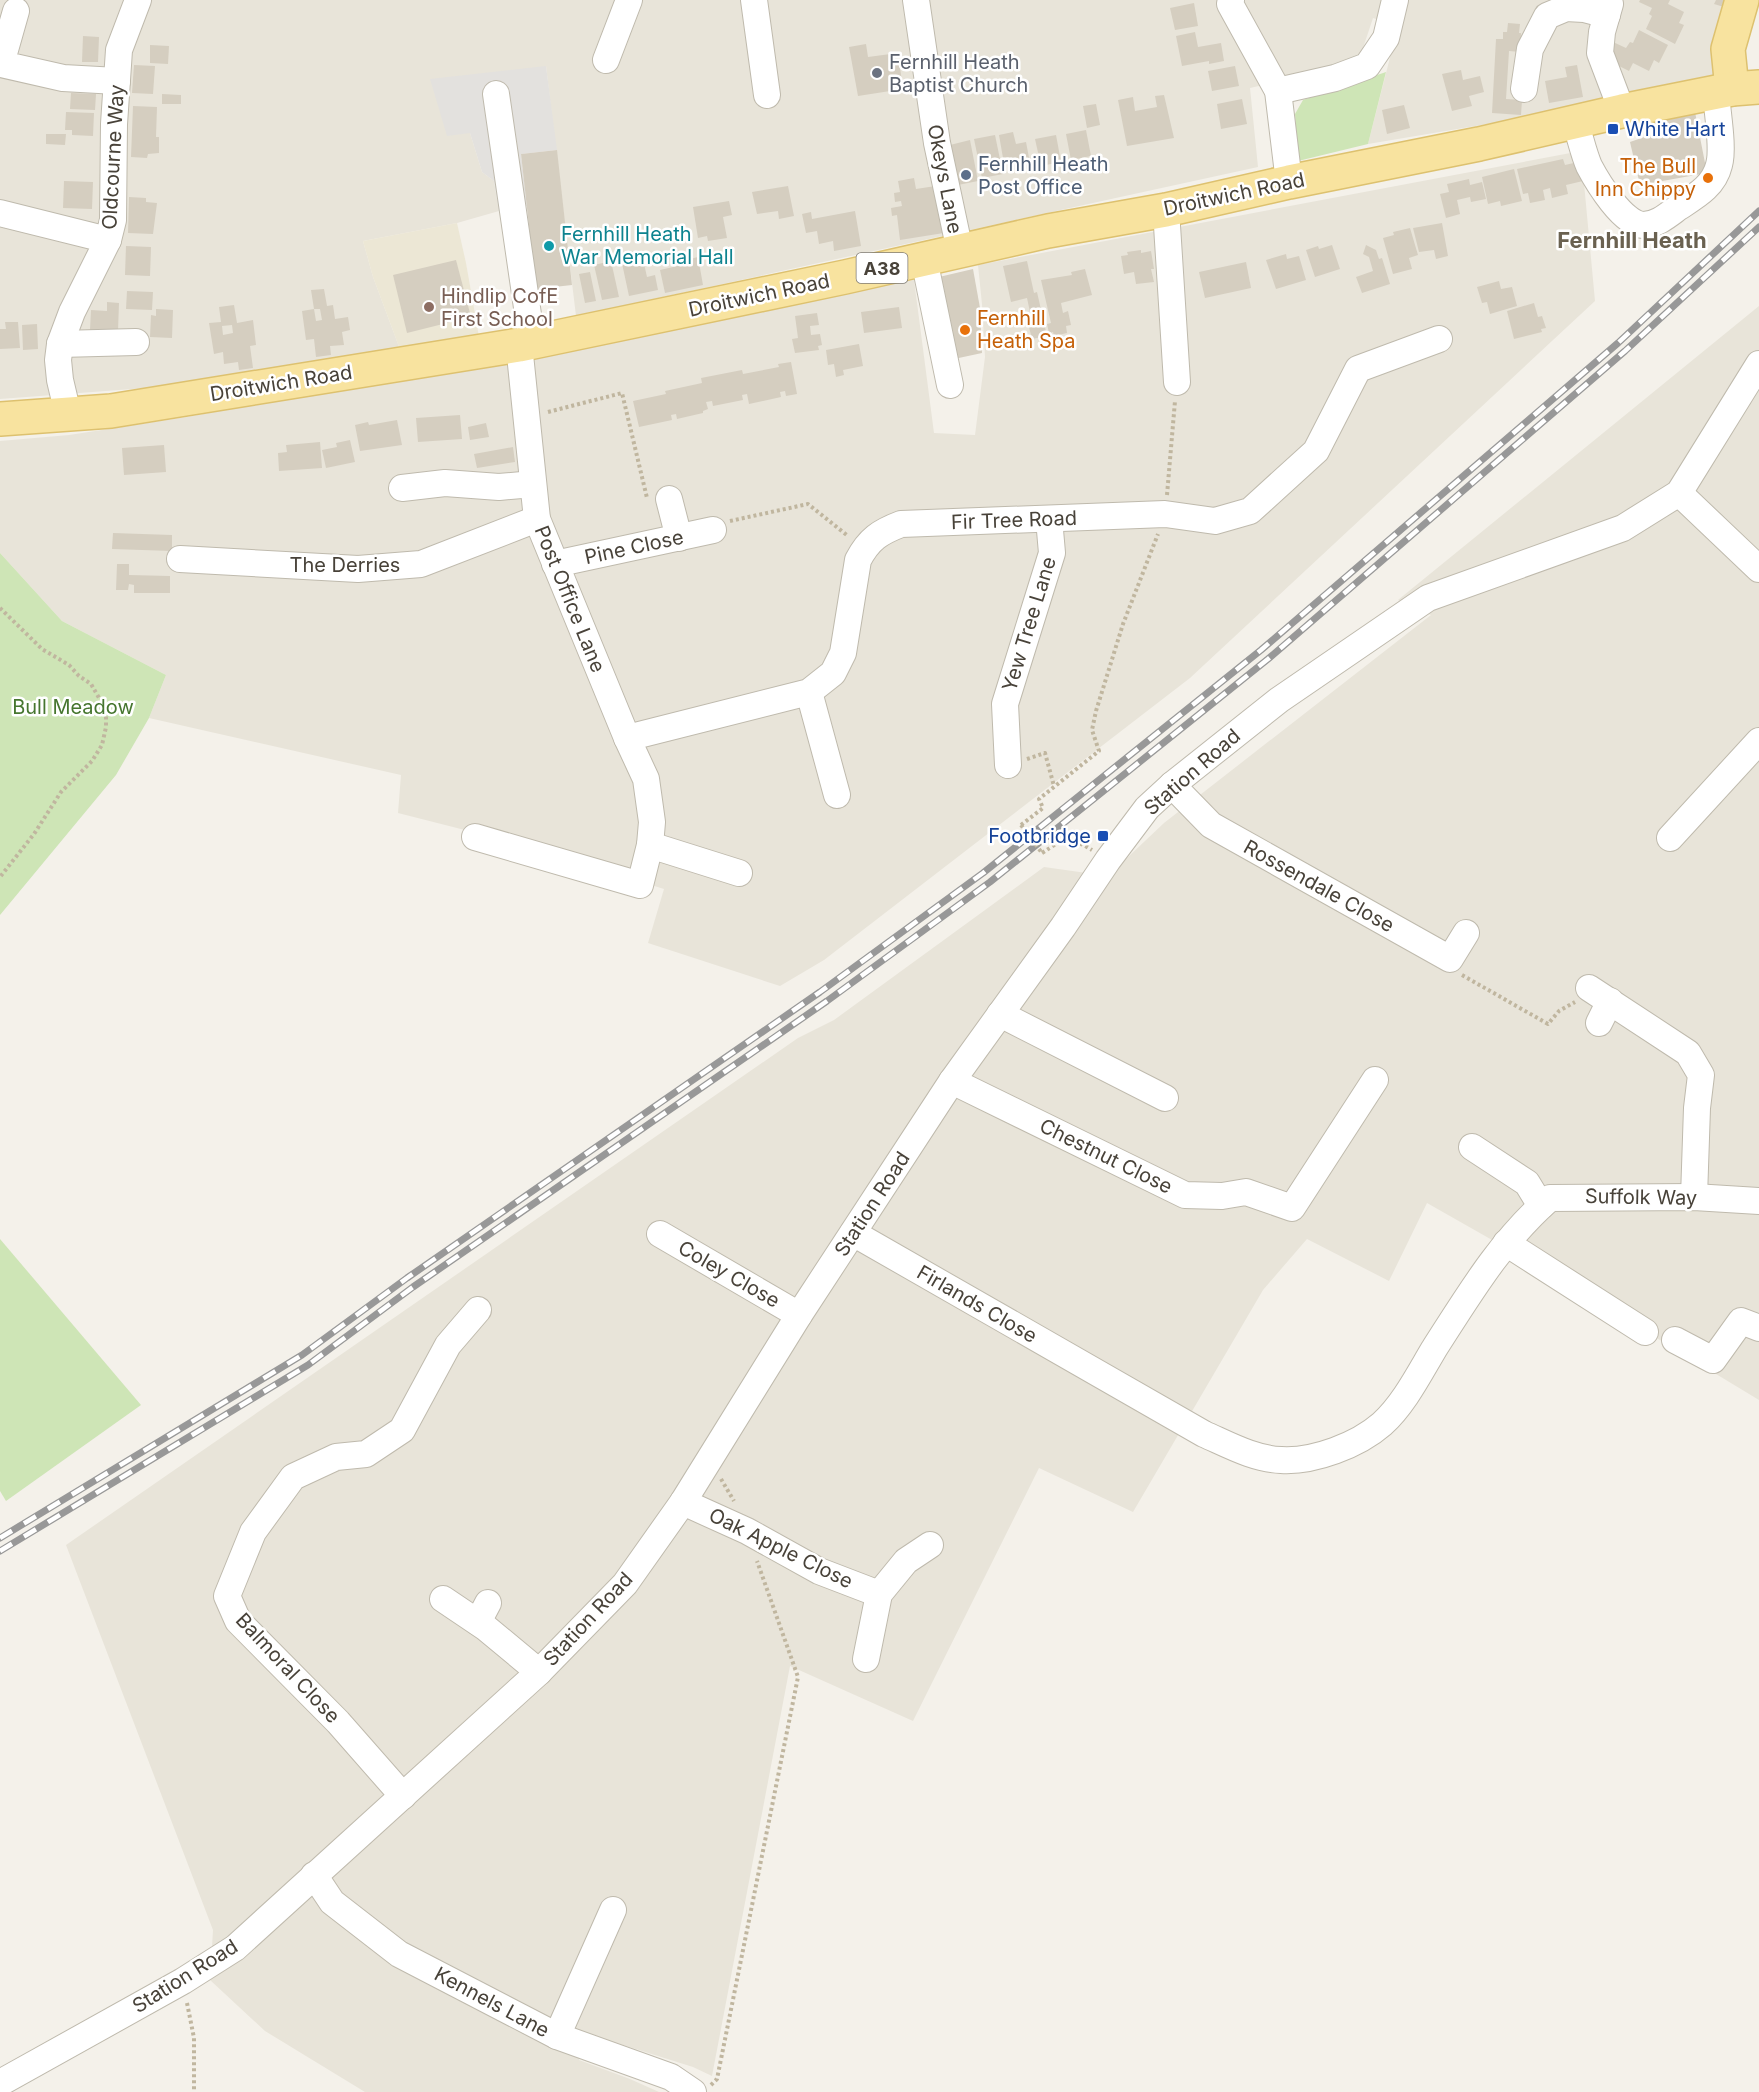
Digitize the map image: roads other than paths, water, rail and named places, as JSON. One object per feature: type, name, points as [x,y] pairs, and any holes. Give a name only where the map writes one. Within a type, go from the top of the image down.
[{"type":"main road","points":[[1736,90],[1728,48],[1743,0]]},
{"type":"main road","name":"Droitwich Road","points":[[0,418],[111,411],[525,343],[1048,231],[1166,210],[1289,182],[1479,144],[1622,111],[1736,90]]},
{"type":"street","name":"Oldcourne Way","points":[[68,414],[60,380],[58,360],[60,344],[72,312],[108,240],[113,220],[114,124],[119,50],[138,0]]},
{"type":"street","points":[[606,60],[630,0]]},
{"type":"street","points":[[754,0],[767,95]]},
{"type":"street","name":"Okeys Lane","points":[[916,0],[937,143],[960,251]]},
{"type":"street","points":[[1230,0],[1230,4],[1278,91],[1289,182]]},
{"type":"street","points":[[1278,91],[1335,78],[1366,66],[1386,38],[1395,0]]},
{"type":"street","points":[[1524,89],[1530,49],[1547,16],[1566,8],[1609,9],[1602,32],[1600,53],[1622,111]]},
{"type":"street","points":[[16,11],[1,64],[63,78],[117,81]]},
{"type":"street","points":[[1575,122],[1588,164],[1611,198],[1629,220],[1642,225],[1650,224],[1659,221],[1701,192],[1712,181],[1721,157],[1736,90]]},
{"type":"street","name":"Post Office Lane","points":[[475,837],[640,885],[650,845],[652,822],[646,779],[537,519],[526,418],[525,343],[496,94]]},
{"type":"street","points":[[1166,210],[1177,382]]},
{"type":"street","points":[[0,213],[108,240]]},
{"type":"street","points":[[924,259],[950,385]]},
{"type":"street","name":"Fir Tree Road","points":[[809,692],[832,673],[843,653],[858,560],[864,549],[879,533],[901,524],[1165,514],[1215,521],[1250,511],[1316,452],[1358,369],[1439,339]]},
{"type":"street","points":[[60,344],[136,342]]},
{"type":"street","name":"Station Road","points":[[0,2083],[183,1981],[235,1948],[539,1672],[625,1584],[683,1502],[799,1315],[952,1081],[1063,927],[1107,860],[1147,808],[1172,785],[1279,700],[1428,598],[1623,528],[1679,493],[1759,364]]},
{"type":"street","points":[[402,488],[445,483],[499,487],[533,484]]},
{"type":"street","points":[[1679,493],[1759,569]]},
{"type":"street","points":[[670,502],[679,538]]},
{"type":"street","name":"The Derries","points":[[180,559],[358,569],[420,564],[537,519]]},
{"type":"street","name":"Yew Tree Lane","points":[[1008,765],[1005,704],[1052,553],[1049,519]]},
{"type":"street","name":"Pine Close","points":[[555,564],[713,530]]},
{"type":"street","points":[[627,738],[809,692],[837,795]]},
{"type":"street","points":[[1670,838],[1759,741]]},
{"type":"street","name":"Rossendale Close","points":[[1172,785],[1211,825],[1450,959],[1466,933]]},
{"type":"street","points":[[650,845],[739,873]]},
{"type":"street","points":[[1600,1004],[1688,1053],[1701,1075],[1697,1108],[1694,1197]]},
{"type":"street","points":[[1000,1014],[1165,1098]]},
{"type":"street","name":"Chestnut Close","points":[[952,1081],[1185,1195],[1222,1196],[1245,1192],[1292,1208],[1375,1080]]},
{"type":"street","points":[[1472,1147],[1527,1184],[1535,1211]]},
{"type":"street","name":"Suffolk Way","points":[[1535,1211],[1550,1198],[1559,1197],[1694,1197],[1759,1201]]},
{"type":"street","name":"Firlands Close","points":[[854,1233],[1204,1434],[1245,1453],[1282,1460],[1320,1456],[1354,1442],[1383,1423],[1404,1396],[1492,1260],[1535,1211]]},
{"type":"street","name":"Coley Close","points":[[660,1234],[799,1315]]},
{"type":"street","points":[[1506,1244],[1645,1332]]},
{"type":"street","name":"Balmoral Close","points":[[403,1796],[338,1722],[238,1621],[227,1596],[253,1532],[293,1477],[336,1457],[366,1454],[402,1430],[448,1345],[478,1310]]},
{"type":"street","points":[[1675,1340],[1713,1360],[1741,1321],[1759,1328]]},
{"type":"street","name":"Oak Apple Close","points":[[683,1502],[747,1531],[819,1571],[879,1594]]},
{"type":"street","points":[[866,1659],[879,1594],[898,1569],[930,1545]]},
{"type":"street","points":[[443,1599],[483,1613],[539,1672]]},
{"type":"street","name":"Kennels Lane","points":[[314,1875],[332,1902],[399,1954],[557,2036],[671,2077],[693,2092]]},
{"type":"street","points":[[557,2036],[613,1910]]},
{"type":"railway","points":[[0,1538],[302,1355],[407,1278],[820,992],[983,873],[1261,650],[1618,343],[1759,211]]},
{"type":"railway","points":[[0,1551],[308,1365],[413,1287],[827,1001],[990,882],[1268,659],[1625,351],[1759,227]]},
{"type":"place","name":"Fernhill Heath Baptist Church","points":[[877,73]]},
{"type":"place","name":"White Hart","points":[[1613,129]]},
{"type":"place","name":"Fernhill Heath Post Office","points":[[966,175]]},
{"type":"place","name":"The Bull Inn Chippy","points":[[1708,178]]},
{"type":"place","name":"Fernhill Heath War Memorial Hall","points":[[549,246]]},
{"type":"place","name":"Hindlip CofE First School","points":[[429,307]]},
{"type":"place","name":"Fernhill Heath Spa","points":[[965,330]]},
{"type":"place","name":"Footbridge","points":[[1103,836]]},
{"type":"district","name":"Fernhill Heath","points":[[1632,240]]},
{"type":"park label","name":"Bull Meadow","points":[[73,707]]}]
